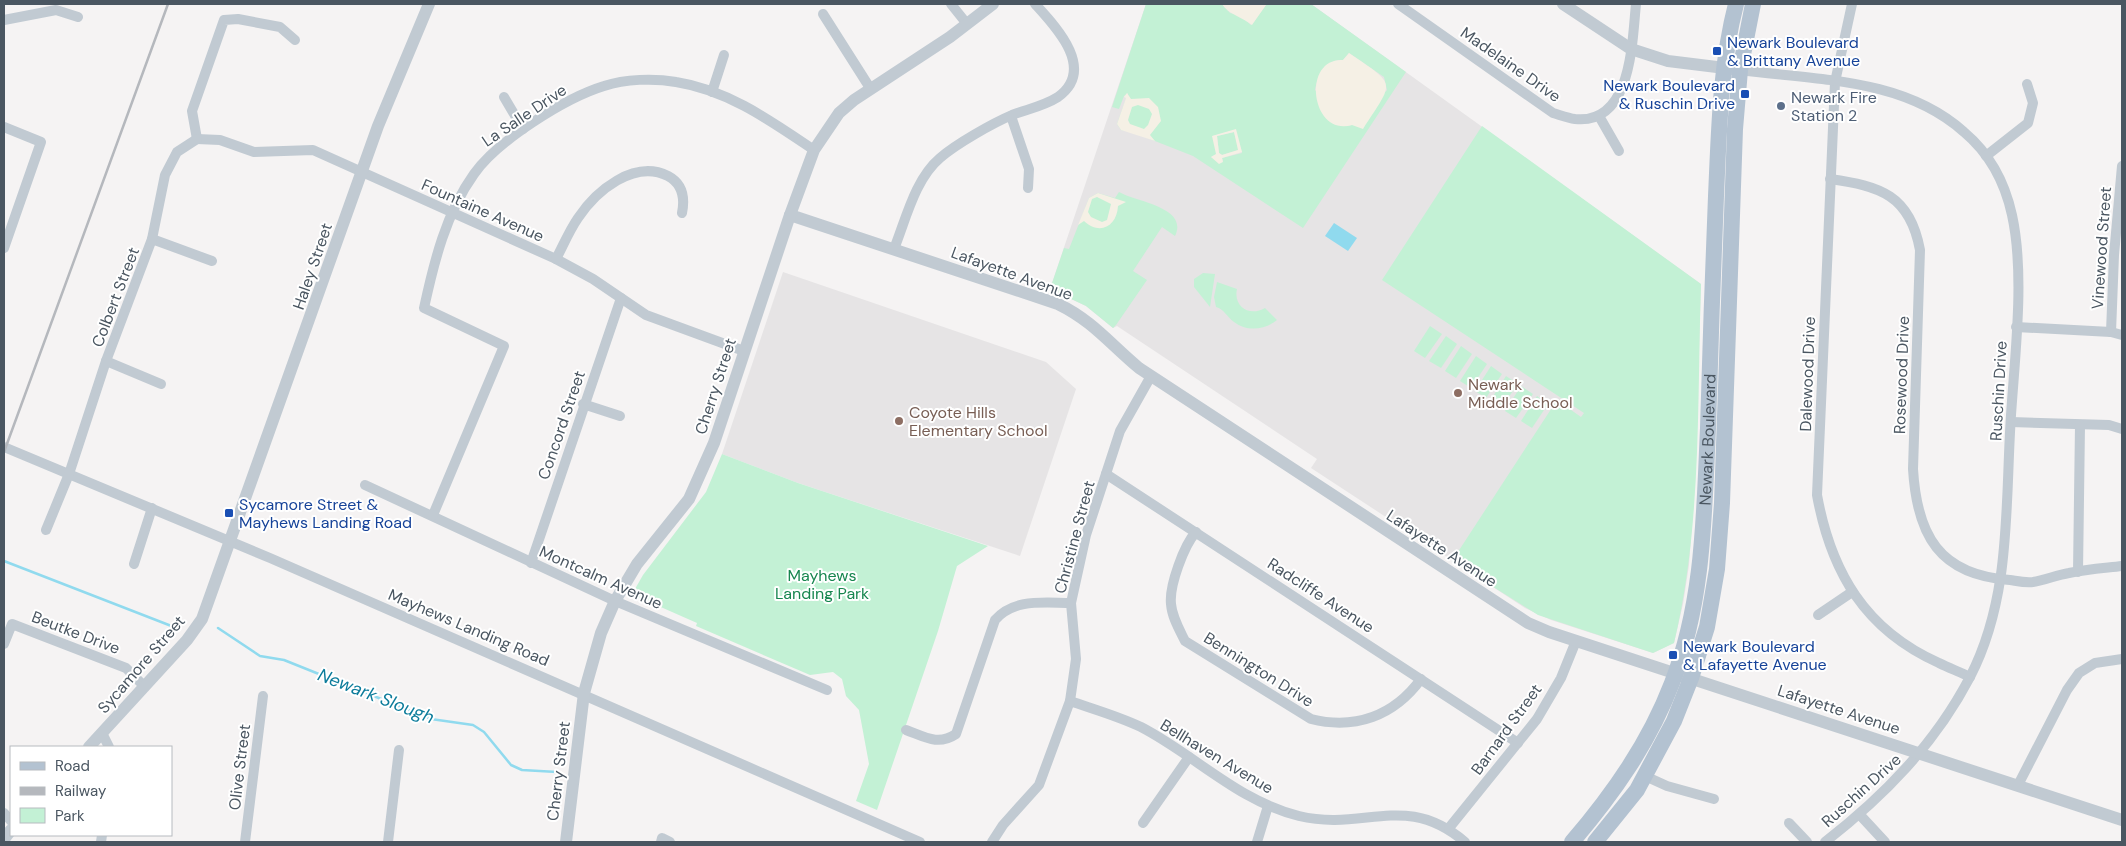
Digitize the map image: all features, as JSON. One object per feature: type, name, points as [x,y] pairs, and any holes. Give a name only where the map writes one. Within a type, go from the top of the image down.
[{"type":"main road","name":"Newark Boulevard","points":[[1572,842],[1606,804],[1652,729],[1676,673],[1693,614],[1702,556],[1718,133],[1724,68],[1736,4]]},
{"type":"main road","name":"Newark Boulevard","points":[[1595,842],[1637,790],[1674,721],[1691,678],[1707,628],[1718,569],[1734,156],[1740,70],[1753,4]]},
{"type":"street","name":"Haley Street","points":[[230,540],[378,126],[429,4]]},
{"type":"street","points":[[951,4],[967,24]]},
{"type":"street","name":"Cherry Street","points":[[566,842],[584,694],[600,633],[615,601],[638,564],[689,499],[714,442],[790,215],[814,150],[839,113],[870,88],[967,24],[993,4]]},
{"type":"street","points":[[894,249],[925,175],[940,158],[1011,116],[1045,104],[1060,96],[1070,83],[1074,68],[1071,51],[1062,34],[1035,4]]},
{"type":"street","name":"Madelaine Drive","points":[[1398,4],[1553,114],[1576,120],[1599,116]]},
{"type":"street","points":[[1563,4],[1631,49],[1668,60],[1740,70]]},
{"type":"street","points":[[1619,151],[1599,116],[1615,104],[1622,90],[1631,49],[1636,4]]},
{"type":"street","name":"Dalewood Drive","points":[[1852,4],[1835,82],[1817,495],[1826,539],[1842,576],[1852,592],[1878,624],[1909,646],[1938,663],[1970,677]]},
{"type":"street","points":[[4,20],[56,10],[78,17]]},
{"type":"street","points":[[823,14],[870,88]]},
{"type":"street","points":[[197,139],[192,111],[224,20],[238,19],[280,27],[295,40]]},
{"type":"street","points":[[712,92],[724,55]]},
{"type":"street","name":"Ruschin Drive","points":[[1740,70],[1874,87],[1906,97],[1933,109],[1965,132],[1986,156],[2004,187],[2018,251],[2007,508],[2001,581],[1987,637],[1970,677],[1921,753],[1860,815],[1825,842]]},
{"type":"street","name":"La Salle Drive","points":[[433,515],[504,346],[424,308],[434,262],[453,214],[478,168],[493,151],[524,129],[579,96],[606,85],[655,80],[677,82],[741,103],[767,117],[814,150]]},
{"type":"street","points":[[1986,156],[2028,123],[2033,103],[2027,84]]},
{"type":"street","points":[[504,97],[524,129]]},
{"type":"street","points":[[1011,116],[1029,169],[1028,188]]},
{"type":"street","points":[[4,127],[41,142],[4,248]]},
{"type":"street","name":"Fountaine Avenue","points":[[197,139],[220,140],[254,152],[313,150],[362,170],[453,214],[556,259],[593,279],[646,315],[744,351]]},
{"type":"street","name":"Colbert Street","points":[[46,530],[70,474],[106,361],[152,239],[165,175],[177,152],[197,139]]},
{"type":"street","name":"Vinewood Street","points":[[2111,332],[2114,255],[2122,166]]},
{"type":"street","points":[[556,259],[578,217],[612,184],[634,173],[652,172],[673,179],[679,184],[682,193],[684,202],[682,213]]},
{"type":"street","name":"Rosewood Drive","points":[[1830,179],[1860,183],[1881,190],[1904,211],[1917,233],[1920,250],[1913,469],[1915,496],[1922,523],[1947,560],[1975,575],[2001,581],[2031,582],[2078,572],[2122,566]]},
{"type":"street","name":"Lafayette Avenue","points":[[790,215],[1058,304],[1075,313],[1092,324],[1124,356],[1151,376],[1510,612],[1535,626],[2122,820]]},
{"type":"street","points":[[152,239],[212,261]]},
{"type":"street","name":"Concord Street","points":[[531,563],[583,404],[621,298]]},
{"type":"street","points":[[2016,328],[2122,334]]},
{"type":"street","points":[[106,361],[161,384]]},
{"type":"street","name":"Christine Street","points":[[992,842],[1003,826],[1039,785],[1070,701],[1076,658],[1071,603],[1086,535],[1120,431],[1151,376]]},
{"type":"street","points":[[583,404],[620,416]]},
{"type":"street","points":[[2011,422],[2109,425],[2122,429]]},
{"type":"street","points":[[2078,572],[2080,425]]},
{"type":"street","name":"Mayhews Landing Road","points":[[4,447],[230,540],[920,842]]},
{"type":"street","name":"Radcliffe Avenue","points":[[1106,474],[1518,743]]},
{"type":"street","name":"Montcalm Avenue","points":[[365,485],[615,601],[827,690]]},
{"type":"street","points":[[134,564],[152,508]]},
{"type":"street","name":"Bennington Drive","points":[[1196,532],[1190,538],[1176,574],[1171,604],[1174,619],[1185,641],[1311,718],[1328,723],[1373,718],[1396,704],[1414,689],[1421,679]]},
{"type":"street","name":"Sycamore Street","points":[[90,746],[187,640],[202,619],[230,540]]},
{"type":"street","points":[[1818,615],[1852,592]]},
{"type":"street","points":[[906,730],[936,742],[947,740],[956,734],[995,620],[1004,609],[1026,603],[1071,603]]},
{"type":"street","name":"Beutke Drive","points":[[4,644],[12,624],[126,668],[144,686]]},
{"type":"street","name":"Barnard Street","points":[[1449,828],[1536,719],[1561,678],[1576,641]]},
{"type":"street","points":[[2018,785],[2066,690],[2079,673],[2095,663],[2122,659]]},
{"type":"street","name":"Olive Street","points":[[245,842],[264,696]]},
{"type":"street","name":"Bellhaven Avenue","points":[[1070,701],[1141,727],[1242,793],[1268,806],[1298,816],[1336,820],[1401,814],[1416,816],[1433,820],[1449,828],[1465,842]]},
{"type":"street","points":[[102,733],[108,746]]},
{"type":"street","points":[[388,842],[399,750]]},
{"type":"street","points":[[1143,823],[1189,757]]},
{"type":"street","points":[[1645,776],[1667,786],[1714,799]]},
{"type":"street","points":[[1257,842],[1268,806]]},
{"type":"street","points":[[1860,815],[1885,842]]},
{"type":"street","points":[[1789,822],[1807,842]]},
{"type":"shaded area","name":"Newark Middle School","points":[[1146,4],[1311,4],[1701,284],[1695,483],[1689,565],[1674,643],[1653,653],[1551,620],[1525,608],[1311,468],[1317,459],[1117,326],[1113,328],[1086,306],[1050,289]]},
{"type":"shaded area","name":"Coyote Hills Elementary School","points":[[783,272],[1046,362],[1076,389],[1020,556],[798,483],[722,454]]},
{"type":"green space","points":[[1146,4],[1222,4],[1230,13],[1240,15],[1251,25],[1266,5],[1264,4],[1311,4],[1406,72],[1303,228],[1193,156],[1132,132],[1121,130],[1117,124],[1128,93],[1124,96],[1119,109],[1112,107]],"holes":[[[1349,53],[1384,77],[1387,90],[1352,125],[1347,126],[1315,90],[1318,79],[1327,65],[1337,60],[1343,60]],[[1235,130],[1242,153],[1222,158],[1223,161],[1211,157],[1217,154],[1213,136]]]},
{"type":"green space","points":[[1482,126],[1701,284],[1696,465],[1689,555],[1674,643],[1653,653],[1538,615],[1452,561],[1557,400],[1581,417],[1584,413],[1382,280]]},
{"type":"green space","points":[[1234,132],[1239,150],[1222,155],[1219,153],[1217,136]]},
{"type":"green space","points":[[1119,192],[1168,212],[1175,218],[1177,226],[1175,236],[1162,227],[1133,271],[1147,280],[1113,328],[1086,306],[1050,289],[1064,248],[1069,249],[1089,198],[1098,193],[1115,198]]},
{"type":"green space","points":[[1203,273],[1215,274],[1210,307],[1194,287],[1194,279]]},
{"type":"green space","points":[[1217,282],[1237,289],[1238,301],[1244,309],[1259,311],[1265,308],[1277,320],[1262,328],[1245,327],[1234,322],[1221,309],[1216,307],[1214,297]]},
{"type":"green space","points":[[1430,326],[1442,334],[1425,358],[1414,351]]},
{"type":"green space","points":[[1446,336],[1457,344],[1441,368],[1429,361]]},
{"type":"green space","points":[[1461,346],[1472,354],[1456,378],[1445,371]]},
{"type":"green space","points":[[1476,356],[1487,364],[1471,388],[1460,381]]},
{"type":"green space","points":[[1491,366],[1502,374],[1486,398],[1475,391]]},
{"type":"green space","points":[[1506,376],[1518,384],[1501,408],[1490,401]]},
{"type":"green space","points":[[1521,386],[1533,394],[1516,418],[1505,411]]},
{"type":"green space","points":[[1537,396],[1548,404],[1532,428],[1521,421]]},
{"type":"green space","name":"Mayhews Landing Park","points":[[722,454],[798,483],[988,546],[957,566],[938,631],[877,810],[856,801],[869,764],[859,710],[846,696],[842,679],[833,672],[810,675],[696,626],[697,623],[638,597],[635,593],[635,589],[643,575],[706,492]]},
{"type":"sand","points":[[1222,4],[1264,4],[1266,5],[1252,25]]},
{"type":"sand","points":[[1349,53],[1376,72],[1386,85],[1381,101],[1363,129],[1352,125],[1338,126],[1327,120],[1320,109],[1316,96],[1317,83],[1321,71],[1330,63],[1343,60]]},
{"type":"sand","points":[[1127,93],[1131,99],[1149,98],[1158,107],[1161,121],[1150,135],[1155,141],[1121,130],[1117,124],[1126,98],[1124,97]],"holes":[[[1138,105],[1149,109],[1152,114],[1148,125],[1144,129],[1130,124],[1128,120],[1132,107]]]},
{"type":"sand","points":[[1236,129],[1242,152],[1222,158],[1223,162],[1219,164],[1211,157],[1216,154],[1212,136]],"holes":[[[1234,132],[1238,150],[1222,155],[1219,153],[1217,136]]]},
{"type":"sand","points":[[1098,193],[1126,202],[1118,206],[1115,219],[1107,227],[1096,228],[1084,221],[1078,225],[1089,198]],"holes":[[[1097,197],[1111,204],[1107,220],[1102,222],[1091,217],[1088,212],[1092,199]]]},
{"type":"water","points":[[1334,223],[1357,238],[1348,251],[1325,236]]},
{"type":"waterway","name":"Newark Slough","points":[[4,561],[174,627]]},
{"type":"waterway","name":"Newark Slough","points":[[218,628],[260,656],[284,660],[431,719],[473,725],[484,732],[511,765],[522,770],[557,772]]},
{"type":"railway","points":[[4,452],[168,4]]},
{"type":"place","name":"Newark Boulevard & Brittany Avenue","points":[[1717,51]]},
{"type":"place","name":"Newark Boulevard & Ruschin Drive","points":[[1745,94]]},
{"type":"place","name":"Newark Fire Station 2","points":[[1781,106]]},
{"type":"place","name":"Newark Middle School","points":[[1458,393]]},
{"type":"place","name":"Coyote Hills Elementary School","points":[[899,421]]},
{"type":"place","name":"Sycamore Street & Mayhews Landing Road","points":[[229,513]]},
{"type":"place","name":"Newark Boulevard & Lafayette Avenue","points":[[1673,655]]}]
